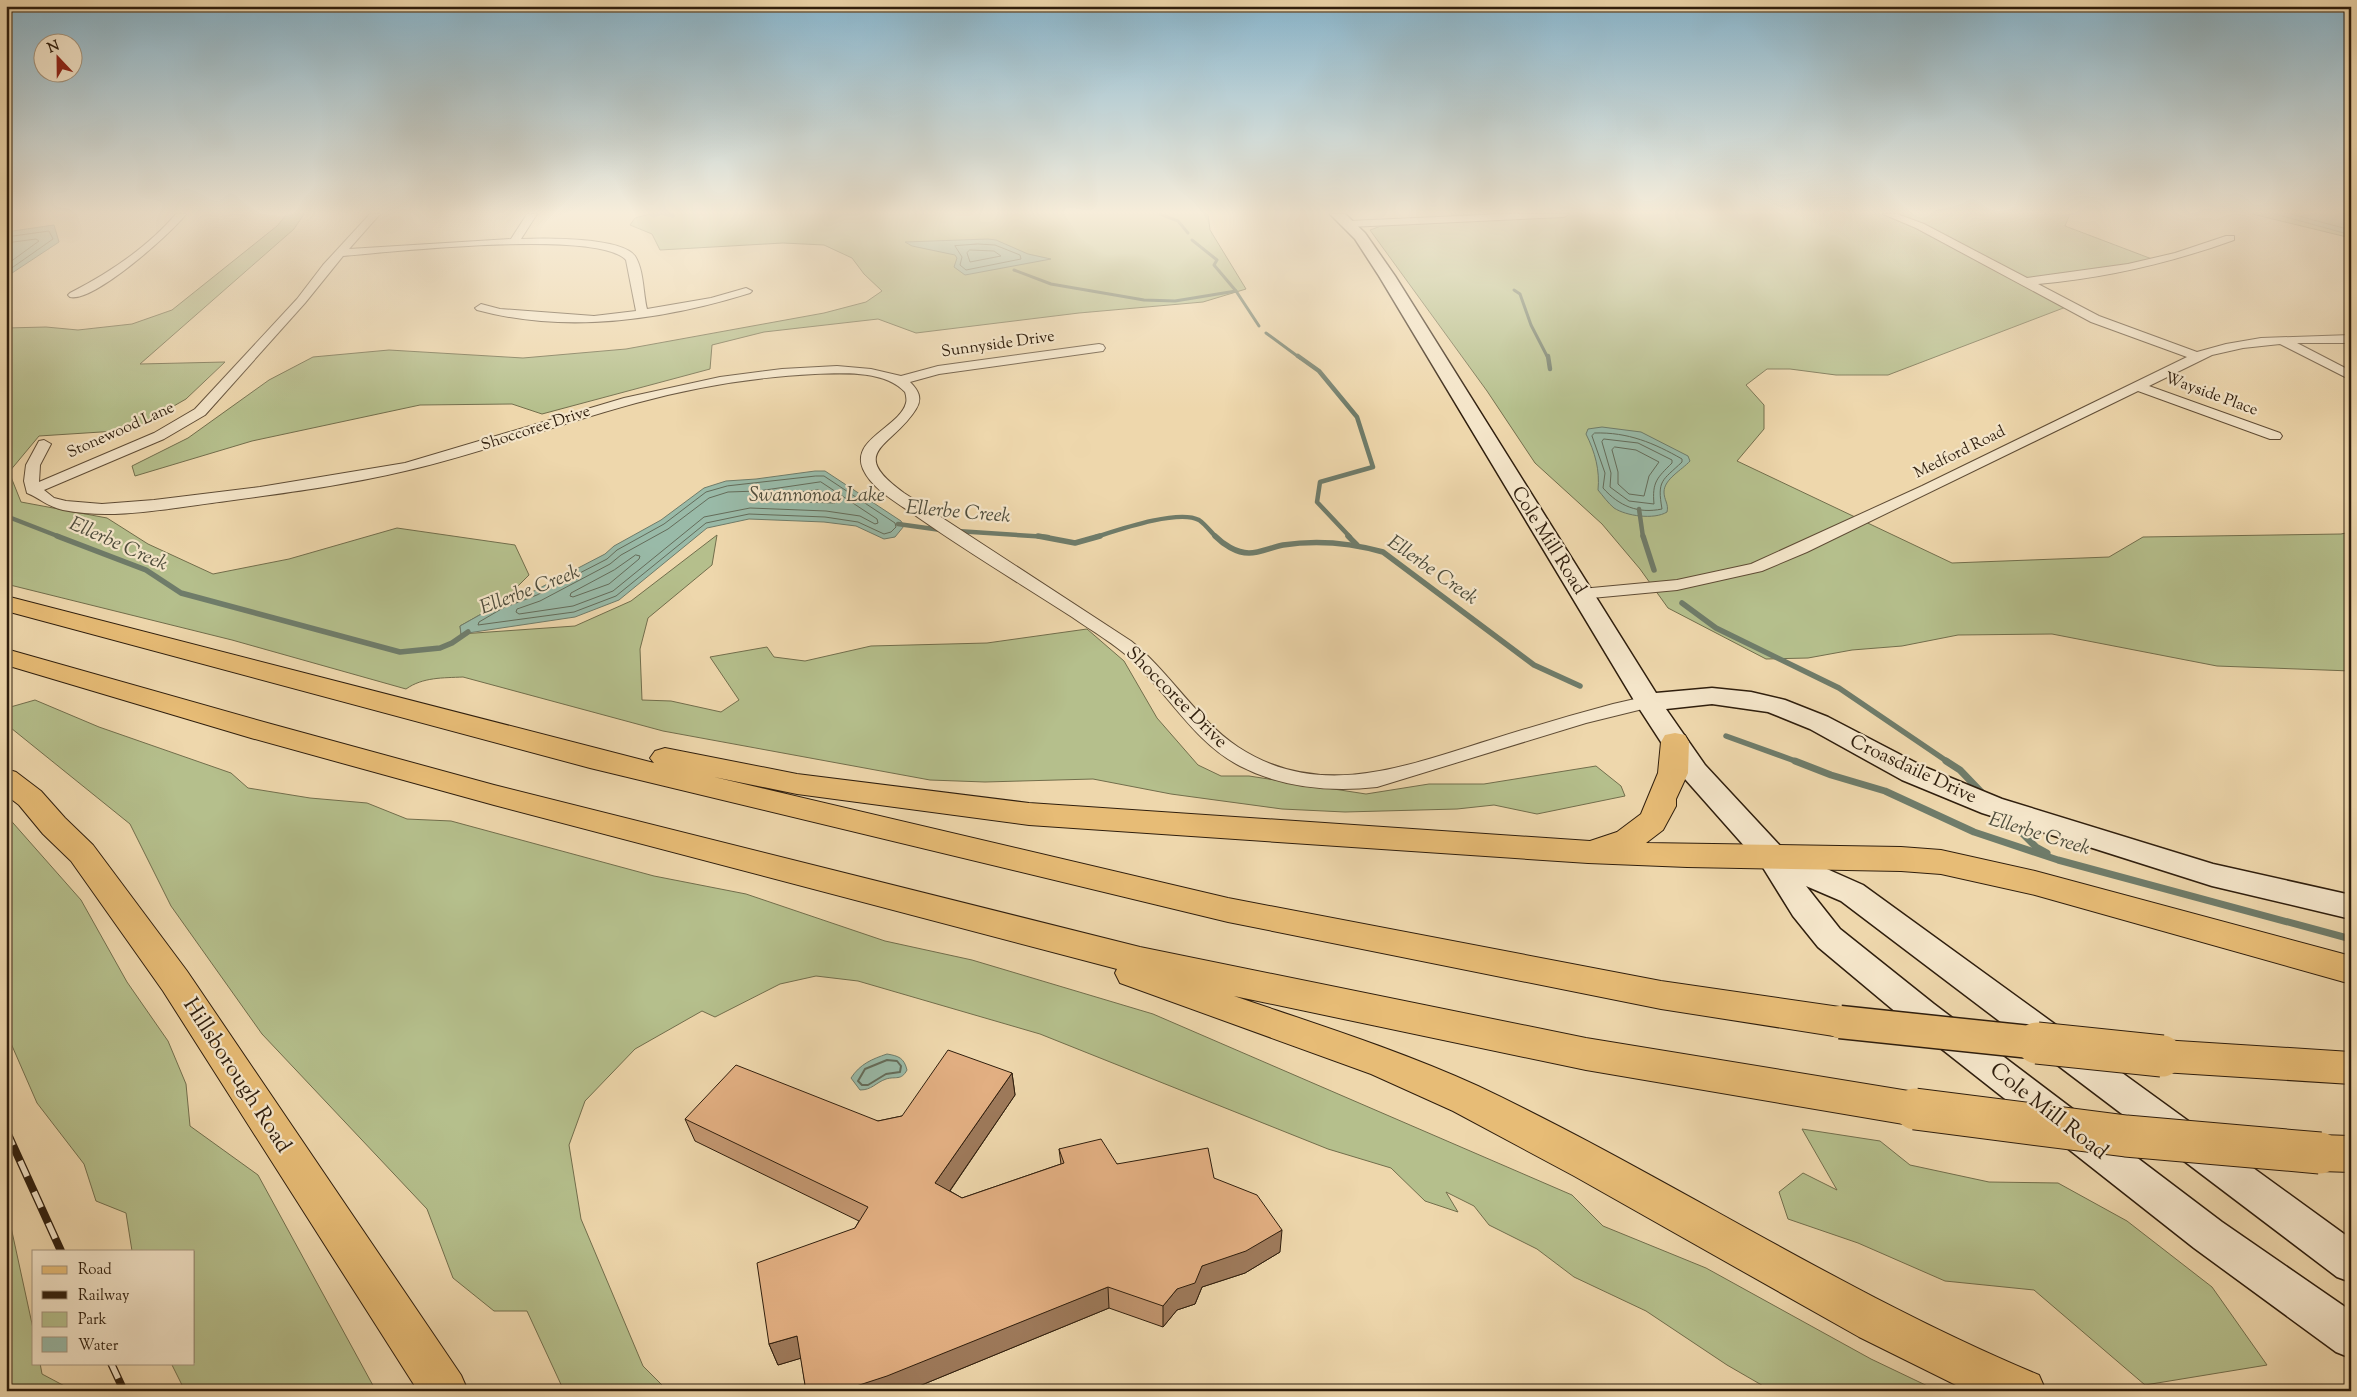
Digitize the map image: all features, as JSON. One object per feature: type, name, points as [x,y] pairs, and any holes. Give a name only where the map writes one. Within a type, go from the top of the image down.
[{"type":"main road","points":[[6,603],[590,758],[1228,910],[1661,995],[1840,1022],[2162,1056],[2351,1068]]},
{"type":"main road","points":[[6,657],[261,731],[494,795],[1041,934],[1140,961],[1238,983],[1576,1052],[1916,1109],[2126,1136],[2336,1154]]},
{"type":"main road","points":[[1588,852],[1628,840],[1652,822],[1661,806],[1662,798],[1673,773],[1675,742]]},
{"type":"main road","points":[[590,758],[654,755],[797,784],[1029,814],[1588,852],[1773,858],[1901,859],[1941,862],[1981,870],[2351,970]]},
{"type":"main road","name":"Hillsborough Road","points":[[6,779],[30,798],[54,826],[82,853],[175,981],[203,1027],[445,1391]]},
{"type":"main road","points":[[1041,934],[1170,988],[1279,1025],[1462,1097],[1846,1306],[1931,1350],[2023,1391]]},
{"type":"street","points":[[74,295],[97,285],[105,279]]},
{"type":"street","name":"Stonewood Lane","points":[[32,490],[158,436],[200,412],[301,302],[319,279]]},
{"type":"street","points":[[635,279],[638,302],[643,314]]},
{"type":"street","name":"Cole Mill Road","points":[[1389,279],[1580,594],[1648,702],[1708,788],[1773,858],[1799,900],[1829,938],[1875,977],[2201,1229],[2351,1338]]},
{"type":"street","points":[[2019,279],[2095,319],[2195,356]]},
{"type":"street","points":[[2024,282],[2055,279]]},
{"type":"street","points":[[481,308],[500,313],[594,320],[643,314],[713,301],[746,291]]},
{"type":"street","name":"Medford Road","points":[[1580,594],[1677,585],[1756,568],[1802,549],[1927,489],[2195,356],[2227,347],[2281,340],[2351,339]]},
{"type":"street","points":[[2281,340],[2351,376]]},
{"type":"street","name":"Sunnyside Drive","points":[[902,380],[938,370],[1099,348]]},
{"type":"street","name":"Shoccoree Drive","points":[[32,490],[46,502],[75,507],[112,508],[194,501],[323,483],[406,467],[459,453],[626,401],[723,379],[769,373],[829,370],[875,374],[902,380],[913,392],[911,408],[903,419],[874,445],[868,454],[868,462],[874,475],[884,485],[933,521],[1119,641],[1154,672],[1209,734],[1223,746],[1251,764],[1283,774],[1340,782],[1377,780],[1599,713],[1648,702]]},
{"type":"street","name":"Wayside Place","points":[[2136,386],[2275,436]]},
{"type":"street","points":[[32,490],[29,482],[34,458],[44,444]]},
{"type":"street","name":"Croasdaile Drive","points":[[1648,702],[1719,697],[1751,700],[1776,706],[1811,720],[1912,772],[1992,806],[2212,875],[2351,908]]},
{"type":"street","name":"Cole Mill Road","points":[[1773,858],[1852,893],[2351,1264]]},
{"type":"green space","points":[[211,279],[237,279],[140,364],[225,362],[186,399],[132,430],[39,436],[9,472],[21,502],[107,518],[148,544],[213,574],[289,559],[397,528],[515,545],[529,575],[501,603],[460,626],[461,634],[575,626],[631,601],[717,535],[712,565],[648,618],[640,649],[642,700],[671,701],[721,712],[739,700],[710,657],[767,647],[774,657],[805,661],[871,646],[987,643],[1087,629],[1124,661],[1157,718],[1198,765],[1221,776],[1249,776],[1366,794],[1429,784],[1484,784],[1596,766],[1621,786],[1625,796],[1537,814],[1494,805],[1457,809],[1345,812],[1282,809],[1171,794],[1093,779],[985,782],[930,780],[663,731],[463,677],[426,680],[406,689],[232,640],[6,584],[6,328],[46,327],[78,330],[132,324],[172,310]]},
{"type":"green space","points":[[869,279],[1240,279],[1246,289],[1203,302],[1079,313],[916,333],[878,319],[764,332],[712,345],[710,369],[542,414],[512,404],[420,405],[252,441],[135,476],[132,466],[188,438],[269,380],[313,357],[389,350],[523,358],[626,349],[824,313],[866,302],[882,291]]},
{"type":"green space","points":[[1406,279],[2023,279],[2017,280],[2066,307],[1888,375],[1836,375],[1790,369],[1767,369],[1746,385],[1764,405],[1764,429],[1737,461],[1952,563],[2109,557],[2143,537],[2341,534],[2351,532],[2351,671],[2217,666],[2052,634],[1958,635],[1902,646],[1852,650],[1808,658],[1766,659],[1668,608],[1640,569],[1602,524],[1535,463],[1487,391]]},
{"type":"green space","points":[[35,700],[99,727],[231,773],[248,788],[310,798],[367,803],[407,819],[451,821],[654,876],[746,894],[885,941],[972,960],[1153,1014],[1572,1195],[1603,1226],[1706,1268],[1871,1359],[1938,1391],[1772,1391],[1727,1365],[1646,1311],[1574,1277],[1537,1249],[1489,1225],[1474,1206],[1446,1192],[1458,1212],[1425,1201],[1391,1168],[1328,1149],[1040,1034],[858,981],[816,976],[780,984],[715,1017],[702,1011],[635,1049],[585,1101],[569,1145],[581,1219],[643,1366],[668,1391],[564,1391],[527,1311],[494,1311],[453,1278],[427,1209],[262,1034],[171,906],[130,824],[6,724],[7,708]]},
{"type":"green space","points":[[6,815],[81,900],[127,982],[168,1041],[186,1084],[190,1126],[258,1175],[376,1391],[185,1391],[172,1364],[195,1364],[195,1250],[132,1250],[126,1213],[96,1201],[84,1164],[37,1103],[6,1032]]},
{"type":"green space","points":[[1802,1129],[1880,1141],[1910,1165],[1989,1182],[2058,1183],[2127,1221],[2212,1287],[2267,1365],[2145,1385],[2034,1290],[1945,1281],[1858,1243],[1788,1219],[1779,1192],[1803,1173],[1837,1190]]},
{"type":"green space","points":[[6,1204],[32,1324],[32,1364],[40,1364],[42,1374],[74,1391],[6,1391]]},
{"type":"water","points":[[1602,427],[1641,432],[1688,456],[1690,461],[1670,479],[1665,487],[1664,495],[1667,512],[1655,516],[1640,516],[1619,511],[1598,490],[1596,461],[1586,434],[1588,429]]},
{"type":"water","name":"Swannonoa Lake","points":[[825,471],[901,521],[904,526],[895,537],[884,539],[856,526],[824,522],[749,519],[707,528],[619,600],[575,617],[461,634],[460,626],[501,603],[534,591],[605,554],[614,546],[661,520],[704,488],[726,481]]},
{"type":"water","points":[[887,1054],[903,1060],[907,1070],[903,1076],[886,1079],[871,1088],[860,1090],[851,1078],[858,1069],[867,1063]]},
{"type":"building","points":[[948,1050],[1012,1073],[935,1183],[962,1198],[1064,1163],[1059,1149],[1101,1139],[1117,1164],[1208,1148],[1214,1178],[1257,1195],[1282,1230],[1246,1251],[1202,1266],[1195,1283],[1177,1289],[1163,1306],[1108,1287],[887,1376],[841,1391],[806,1391],[797,1336],[769,1344],[757,1263],[855,1228],[868,1207],[685,1119],[736,1065],[878,1121],[902,1116]]},
{"type":"waterway","points":[[1038,279],[1051,284],[1144,300],[1175,301],[1236,291]]},
{"type":"waterway","points":[[1226,279],[1236,291]]},
{"type":"waterway","points":[[1514,290],[1520,294],[1531,325],[1548,358]]},
{"type":"waterway","points":[[1236,291],[1259,326]]},
{"type":"waterway","points":[[1266,333],[1300,358]]},
{"type":"waterway","points":[[1298,356],[1319,371],[1357,417],[1373,467],[1320,482],[1317,502],[1350,537]]},
{"type":"waterway","points":[[1548,356],[1550,369]]},
{"type":"waterway","points":[[1639,509],[1643,537]]},
{"type":"waterway","name":"Ellerbe Creek","points":[[6,516],[60,537]]},
{"type":"waterway","name":"Ellerbe Creek","points":[[1096,537],[1148,522],[1177,517],[1189,517],[1199,520],[1215,536]]},
{"type":"waterway","name":"Ellerbe Creek","points":[[898,524],[941,530]]},
{"type":"waterway","name":"Ellerbe Creek","points":[[957,531],[1041,537]]},
{"type":"waterway","name":"Ellerbe Creek","points":[[57,536],[146,570],[181,593],[400,652],[440,648],[452,643],[468,632]]},
{"type":"waterway","name":"Ellerbe Creek","points":[[1041,537],[1075,543],[1100,536]]},
{"type":"waterway","name":"Ellerbe Creek","points":[[1215,536],[1230,547],[1244,553],[1257,552],[1295,543],[1359,546],[1383,552],[1534,665],[1580,686]]},
{"type":"waterway","points":[[1348,536],[1357,545]]},
{"type":"waterway","points":[[1643,536],[1654,570]]},
{"type":"waterway","name":"Ellerbe Creek","points":[[1041,537],[1048,537]]},
{"type":"waterway","points":[[1682,603],[1716,628],[1839,688],[1948,762]]},
{"type":"waterway","name":"Ellerbe Creek","points":[[1726,736],[1798,762]]},
{"type":"waterway","name":"Ellerbe Creek","points":[[1795,761],[1831,775],[1885,791],[1974,832],[2058,860],[2351,939]]},
{"type":"waterway","points":[[1946,761],[1960,770],[1983,794]]},
{"type":"waterway","points":[[2007,818],[2036,847],[2047,853]]},
{"type":"railway","points":[[6,1130],[61,1250]]},
{"type":"railway","points":[[111,1364],[124,1391]]}]
